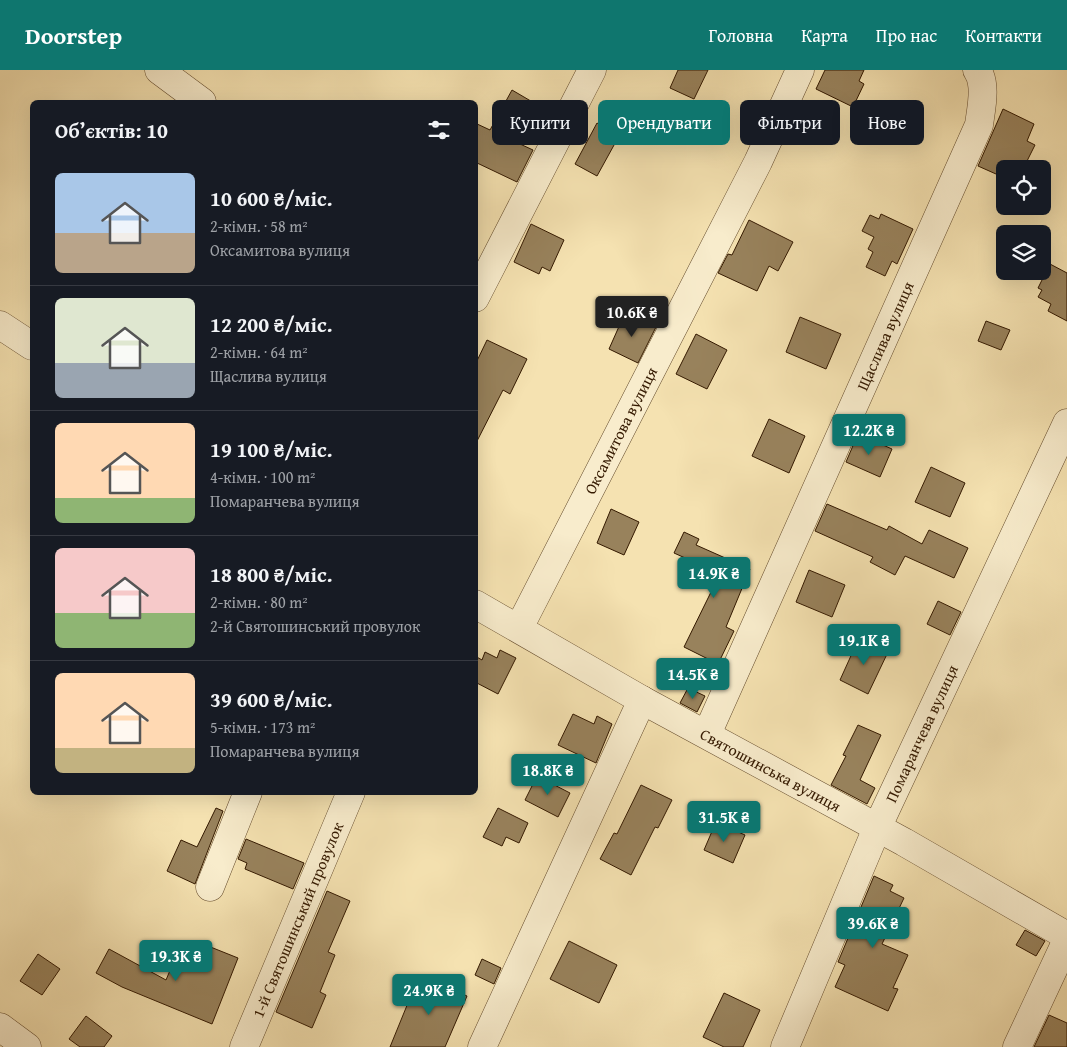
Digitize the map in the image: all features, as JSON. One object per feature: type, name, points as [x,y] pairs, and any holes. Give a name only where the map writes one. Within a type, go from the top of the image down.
[{"type":"street","points":[[159,70],[199,100]]},
{"type":"street","points":[[478,292],[592,70]]},
{"type":"street","name":"Оксамитова вулиця","points":[[519,628],[758,162],[800,70]]},
{"type":"street","name":"Щаслива вулиця","points":[[707,734],[978,125],[982,95],[980,75],[977,70]]},
{"type":"street","points":[[0,325],[30,345]]},
{"type":"street","name":"Помаранчева вулиця","points":[[785,1047],[877,828],[1067,424]]},
{"type":"street","name":"Святошинська вулиця","points":[[478,606],[642,700],[877,828],[1067,936]]},
{"type":"street","points":[[482,1047],[642,700]]},
{"type":"street","points":[[210,887],[247,795]]},
{"type":"street","name":"1-й Святошинський провулок","points":[[244,1047],[350,795]]},
{"type":"street","points":[[1017,1047],[1067,940]]},
{"type":"street","points":[[0,1027],[27,1047]]},
{"type":"building","points":[[678,70],[708,70],[694,99],[670,88]]},
{"type":"building","points":[[825,70],[864,70],[859,81],[864,84],[856,100],[850,100],[850,106],[816,89]]},
{"type":"building","points":[[512,90],[529,100],[506,100]]},
{"type":"building","points":[[1003,109],[1034,124],[1027,141],[1035,145],[1028,160],[996,160],[996,174],[978,166]]},
{"type":"building","points":[[597,123],[598,145],[614,145],[597,176],[575,164],[585,145],[588,145],[588,140]]},
{"type":"building","points":[[478,124],[490,130],[492,126],[492,145],[522,145],[533,150],[517,182],[478,163]]},
{"type":"building","points":[[881,214],[913,229],[897,264],[892,261],[885,276],[866,267],[873,252],[868,249],[874,237],[862,231],[870,215],[879,219]]},
{"type":"building","points":[[749,220],[793,242],[778,271],[769,266],[757,291],[718,273],[728,254],[732,255]]},
{"type":"building","points":[[531,224],[564,240],[550,271],[542,267],[539,274],[514,262]]},
{"type":"building","points":[[1051,265],[1067,273],[1067,321],[1048,311],[1051,304],[1038,297],[1042,290],[1038,288],[1042,280],[1051,280]]},
{"type":"building","points":[[625,313],[656,327],[638,363],[609,349]]},
{"type":"building","points":[[800,317],[841,334],[826,369],[786,352]]},
{"type":"building","points":[[986,321],[1010,330],[1001,350],[978,341]]},
{"type":"building","points":[[696,334],[727,350],[707,389],[676,374]]},
{"type":"building","points":[[487,340],[527,359],[510,394],[503,390],[478,439],[478,359]]},
{"type":"building","points":[[769,419],[805,436],[789,473],[752,456]]},
{"type":"building","points":[[858,434],[892,449],[880,477],[846,462]]},
{"type":"building","points":[[931,467],[965,483],[950,517],[915,502]]},
{"type":"building","points":[[827,504],[887,530],[889,526],[922,544],[929,530],[968,548],[954,578],[905,556],[895,575],[870,562],[873,557],[815,531]]},
{"type":"building","points":[[611,509],[639,522],[624,555],[597,543]]},
{"type":"building","points":[[684,532],[699,539],[696,545],[750,569],[726,627],[734,631],[718,664],[684,647],[712,590],[705,587],[712,570],[674,553]]},
{"type":"building","points":[[809,570],[845,585],[832,617],[796,602]]},
{"type":"building","points":[[938,601],[961,612],[950,635],[927,624]]},
{"type":"building","points":[[859,638],[888,652],[868,694],[840,680]]},
{"type":"building","points":[[500,650],[516,658],[498,694],[478,684],[478,658],[482,660],[485,652],[497,658]]},
{"type":"building","points":[[688,688],[705,696],[697,712],[680,703]]},
{"type":"building","points":[[573,714],[594,724],[597,716],[612,724],[596,763],[558,745]]},
{"type":"building","points":[[858,725],[881,735],[860,780],[875,788],[867,804],[831,785],[846,756],[843,755]]},
{"type":"building","points":[[537,776],[570,793],[558,817],[525,800]]},
{"type":"building","points":[[641,785],[672,800],[658,828],[655,827],[631,875],[600,859],[614,833],[617,834]]},
{"type":"building","points":[[216,808],[223,811],[195,884],[167,871],[181,840],[197,847]]},
{"type":"building","points":[[498,808],[528,823],[519,843],[506,837],[502,846],[483,837]]},
{"type":"building","points":[[716,822],[745,835],[733,863],[704,850]]},
{"type":"building","points":[[246,839],[304,863],[293,889],[245,869],[247,863],[238,859]]},
{"type":"building","points":[[874,876],[893,885],[890,891],[904,898],[882,944],[908,955],[893,988],[898,989],[888,1011],[835,987],[845,965],[838,962]]},
{"type":"building","points":[[327,891],[350,901],[328,952],[335,955],[320,992],[326,995],[312,1028],[276,1012]]},
{"type":"building","points":[[1025,930],[1045,941],[1036,956],[1016,945]]},
{"type":"building","points":[[569,941],[617,965],[599,1003],[550,979]]},
{"type":"building","points":[[208,946],[238,958],[212,1024],[122,987],[96,973],[109,949],[166,980],[174,961],[198,971]]},
{"type":"building","points":[[38,954],[60,969],[42,995],[20,981]]},
{"type":"building","points":[[482,959],[501,968],[494,984],[475,975]]},
{"type":"building","points":[[419,976],[467,996],[445,1047],[390,1047]]},
{"type":"building","points":[[724,993],[760,1010],[743,1047],[724,1047],[703,1037]]},
{"type":"building","points":[[1049,1015],[1067,1023],[1067,1047],[1034,1047]]},
{"type":"building","points":[[86,1016],[112,1036],[104,1047],[80,1047],[69,1039]]}]
